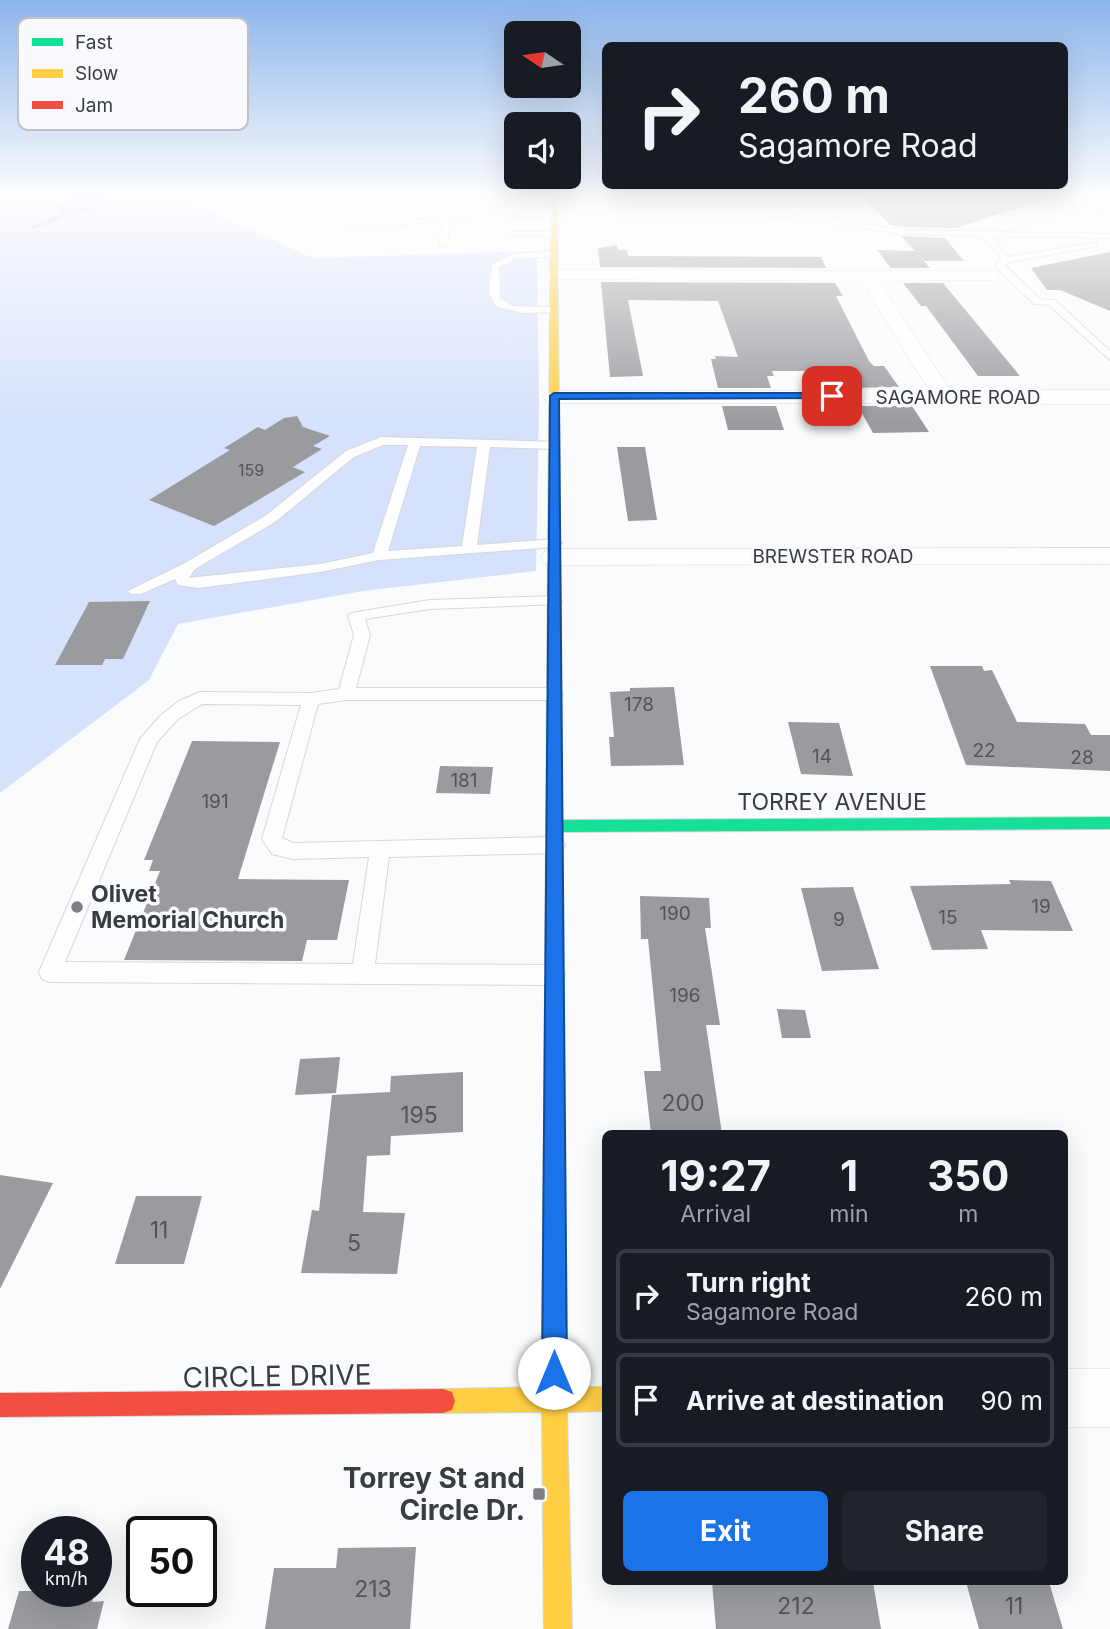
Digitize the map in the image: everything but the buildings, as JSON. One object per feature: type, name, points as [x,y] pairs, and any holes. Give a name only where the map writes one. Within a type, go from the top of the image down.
[{"type":"main road","points":[[554,271],[554,1399],[558,1629]]},
{"type":"main road","name":"TORREY AVENUE","points":[[554,835],[1110,824]]},
{"type":"main road","name":"CIRCLE DRIVE","points":[[0,1405],[602,1399]]},
{"type":"street","points":[[554,275],[991,276]]},
{"type":"street","points":[[867,276],[943,396]]},
{"type":"street","name":"SAGAMORE ROAD","points":[[554,396],[1110,397]]},
{"type":"street","name":"BREWSTER ROAD","points":[[555,550],[1110,556]]},
{"type":"street","points":[[1068,1398],[1110,1398]]},
{"type":"lane","points":[[495,271],[495,299],[517,310],[554,310]]},
{"type":"lane","points":[[1005,271],[1037,302],[1052,302],[1110,357]]},
{"type":"lane","points":[[136,591],[190,566],[270,519],[350,454],[381,441],[555,445]]},
{"type":"lane","points":[[379,556],[415,442]]},
{"type":"lane","points":[[469,548],[484,444]]},
{"type":"lane","points":[[190,566],[183,572],[183,582],[198,584],[320,569],[379,556],[469,548],[555,550]]},
{"type":"lane","points":[[346,694],[362,635],[356,616],[388,609],[468,602],[554,601]]},
{"type":"lane","points":[[554,975],[50,972],[149,738],[166,719],[184,705],[200,698],[311,699],[346,694],[555,694]]},
{"type":"lane","points":[[311,699],[272,839],[279,848],[293,851],[380,849],[554,835]]},
{"type":"lane","points":[[362,975],[380,849]]},
{"type":"shaded area","points":[[0,271],[537,271],[539,403],[536,571],[363,591],[178,624],[149,680],[0,793]]},
{"type":"traffic: fast","points":[[554,527],[554,1129]]},
{"type":"traffic: fast","points":[[554,826],[1110,823]]},
{"type":"traffic: slow","points":[[554,271],[554,527]]},
{"type":"traffic: slow","points":[[554,1129],[554,1399],[558,1629]]},
{"type":"traffic: slow","points":[[443,1401],[602,1399]]},
{"type":"traffic: jam","points":[[0,1405],[443,1401]]},
{"type":"place","name":"Olivet Memorial Church","points":[[77,907]]},
{"type":"place","name":"Torrey St and Circle Dr.","points":[[539,1494]]},
{"type":"route","points":[[554,1373],[554,396],[832,396]]}]
